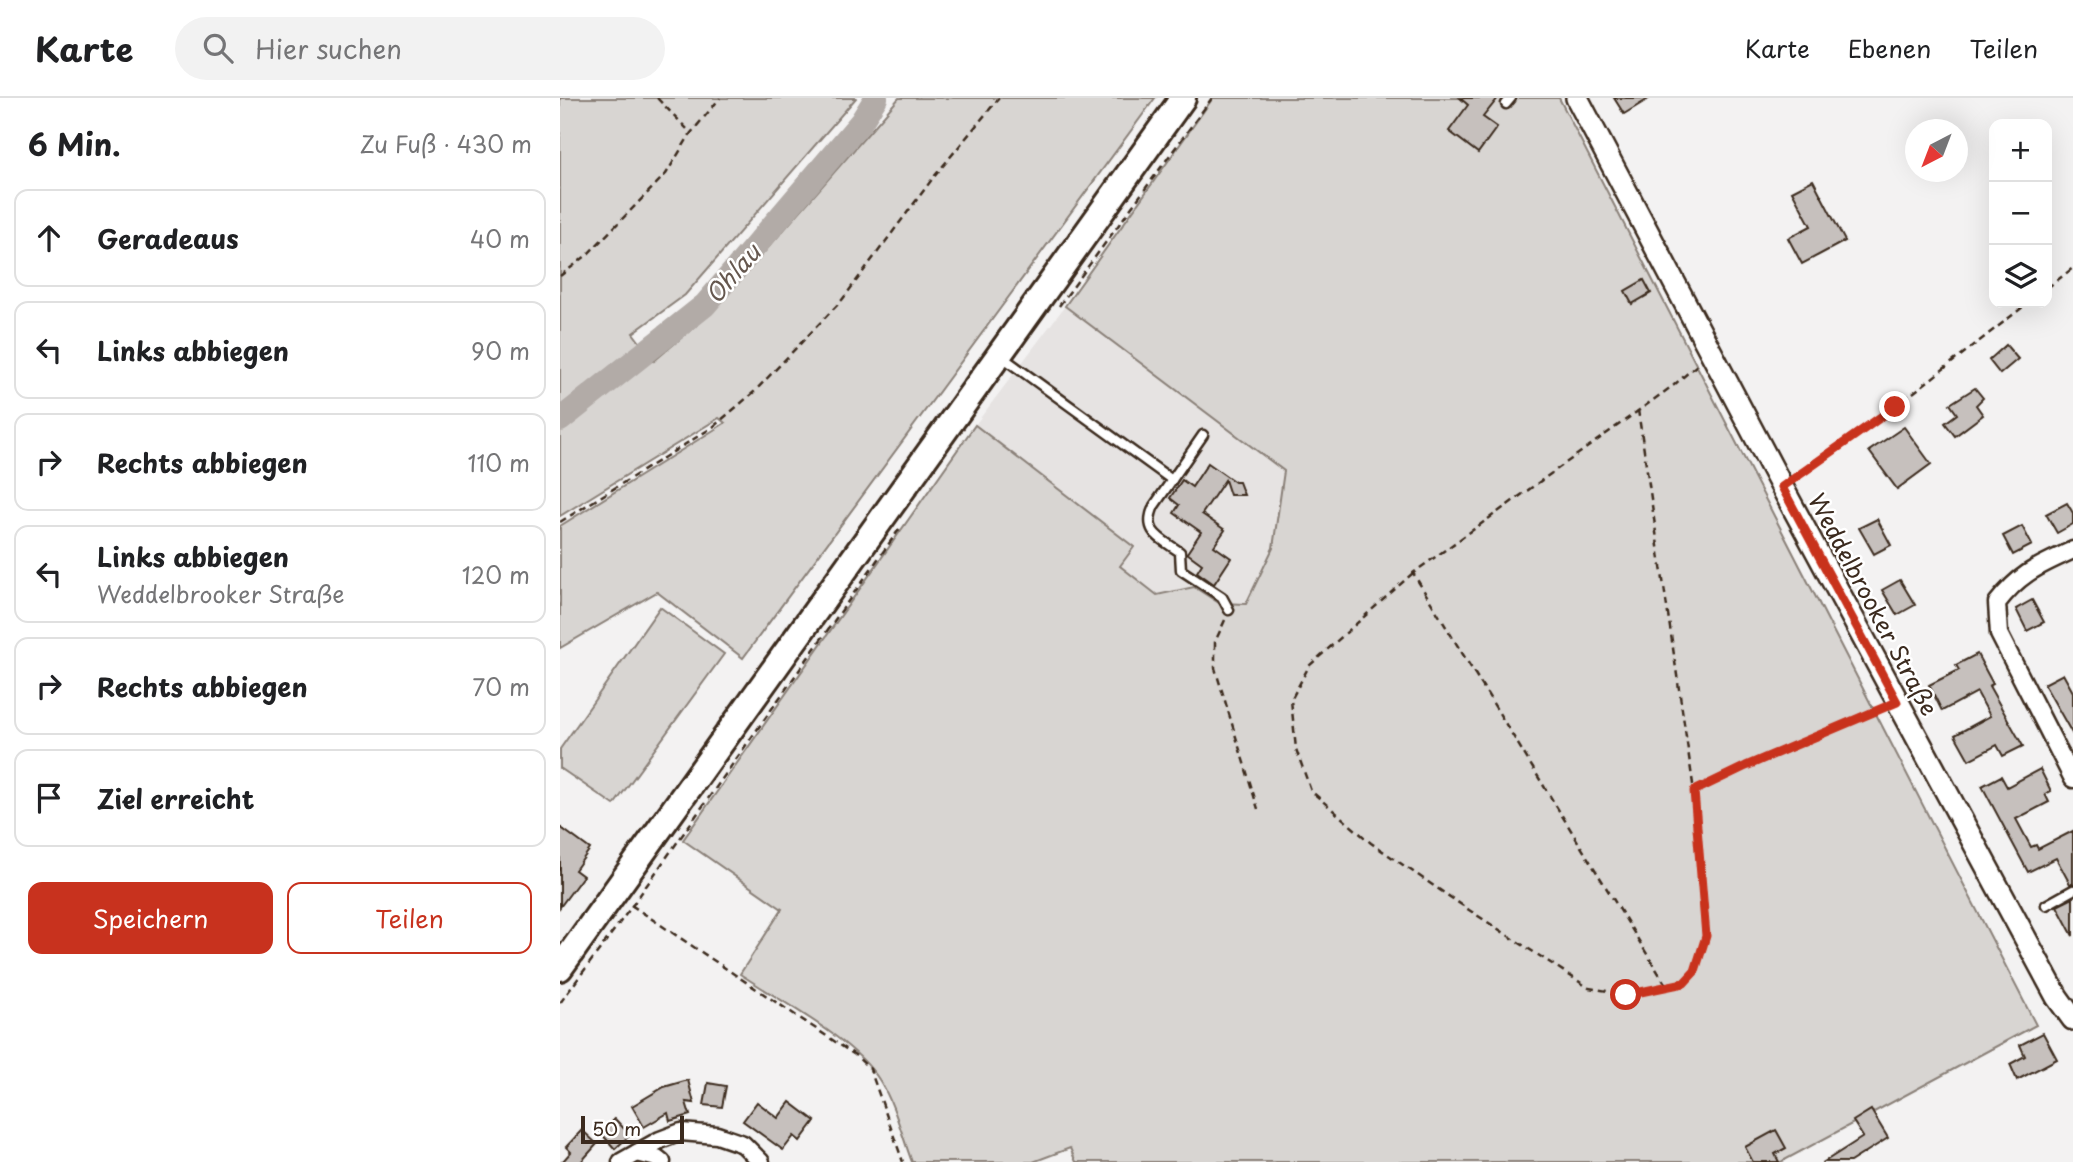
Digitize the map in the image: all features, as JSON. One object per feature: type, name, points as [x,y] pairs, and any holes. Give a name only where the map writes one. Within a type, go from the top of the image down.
[{"type":"main road","points":[[560,968],[624,900],[999,354],[1183,98]]},
{"type":"street","name":"Weddelbrooker Straße","points":[[1577,98],[1897,702],[2057,997],[2073,1019]]},
{"type":"street","points":[[2073,551],[2028,571],[1997,603],[1999,634],[2073,779]]},
{"type":"street","points":[[621,1162],[660,1140],[681,1132],[717,1135],[743,1144],[761,1162]]},
{"type":"street","points":[[637,1153],[662,1162]]},
{"type":"lane","points":[[999,354],[1172,480]]},
{"type":"lane","points":[[1203,435],[1154,506],[1149,516],[1150,527],[1156,535],[1180,552],[1181,570],[1222,597],[1229,610]]},
{"type":"lane","points":[[2046,905],[2073,890]]},
{"type":"path","points":[[657,98],[691,133]]},
{"type":"path","points":[[560,276],[586,256],[666,174],[691,133],[720,98]]},
{"type":"path","points":[[560,522],[713,427],[754,392],[842,300],[933,178],[999,98]]},
{"type":"path","points":[[1056,311],[1212,98]]},
{"type":"path","points":[[2052,284],[2073,268]]},
{"type":"path","points":[[1782,487],[1895,407],[2022,308]]},
{"type":"path","points":[[1639,410],[1694,791],[1706,936],[1695,971],[1684,983],[1626,995],[1589,988],[1371,843],[1311,791],[1296,749],[1291,700],[1309,666],[1413,573],[1639,410],[1674,385],[1711,353]]},
{"type":"path","points":[[560,1003],[624,900],[903,524]]},
{"type":"path","points":[[1413,573],[1667,986]]},
{"type":"path","points":[[1229,610],[1215,642],[1215,668],[1258,808]]},
{"type":"path","points":[[1694,791],[1897,702]]},
{"type":"path","points":[[624,900],[855,1055],[870,1069],[903,1162]]},
{"type":"shaded area","points":[[560,98],[856,98],[685,295],[633,333],[654,361],[713,311],[899,98],[1155,98],[743,658],[657,592],[560,648],[560,526],[725,423],[719,418],[560,516]]},
{"type":"shaded area","points":[[1213,98],[1559,98],[2036,1025],[1781,1162],[1076,1162],[1070,1148],[1033,1162],[912,1162],[890,1100],[869,1066],[836,1037],[740,974],[782,909],[683,840],[975,425],[1134,547],[1120,566],[1157,595],[1194,587],[1219,603],[1246,604],[1273,548],[1284,471],[1065,306]]},
{"type":"shaded area","points":[[1065,306],[1284,471],[1273,548],[1246,604],[1219,603],[1193,587],[1157,595],[1120,566],[1133,547],[975,425]]},
{"type":"shaded area","points":[[660,607],[724,654],[614,805],[560,768],[560,749]]},
{"type":"building","points":[[1460,98],[1498,98],[1483,117],[1497,127],[1478,153],[1449,131],[1468,105]]},
{"type":"building","points":[[1614,98],[1650,98],[1624,114]]},
{"type":"building","points":[[1813,180],[1845,241],[1802,264],[1788,238],[1811,226],[1792,191]]},
{"type":"building","points":[[1644,280],[1651,293],[1632,304],[1625,291]]},
{"type":"building","points":[[2006,345],[2018,359],[2000,374],[1989,360]]},
{"type":"building","points":[[1975,388],[1983,398],[1976,405],[1983,415],[1955,436],[1945,423],[1957,414],[1950,404]]},
{"type":"building","points":[[1904,427],[1931,464],[1897,489],[1869,451]]},
{"type":"building","points":[[1208,463],[1239,482],[1244,495],[1230,495],[1225,480],[1202,514],[1225,530],[1214,546],[1231,558],[1214,584],[1197,572],[1202,564],[1187,553],[1201,532],[1174,513],[1179,505],[1170,498],[1182,480],[1192,487]]},
{"type":"building","points":[[2067,503],[2073,513],[2073,524],[2057,533],[2046,514]]},
{"type":"building","points":[[1877,519],[1891,545],[1874,554],[1859,528]]},
{"type":"building","points":[[2022,526],[2032,545],[2013,555],[2003,536]]},
{"type":"building","points":[[1900,580],[1915,605],[1897,615],[1882,590]]},
{"type":"building","points":[[2032,600],[2044,622],[2027,631],[2016,609]]},
{"type":"building","points":[[1977,654],[1993,684],[1989,686],[2023,746],[2003,756],[1997,745],[1969,760],[1955,735],[1990,716],[1977,692],[1942,711],[1929,685],[1959,670],[1956,665]]},
{"type":"building","points":[[2063,674],[2073,692],[2073,735],[2044,684]]},
{"type":"building","points":[[2040,769],[2051,791],[2045,794],[2049,802],[2016,819],[2031,847],[2036,845],[2038,849],[2073,831],[2073,884],[2070,884],[2056,858],[2028,872],[1982,786],[2001,776],[2007,787]]},
{"type":"building","points":[[560,827],[590,849],[575,870],[583,876],[560,907]]},
{"type":"building","points":[[2073,898],[2073,936],[2057,906]]},
{"type":"building","points":[[2043,1033],[2057,1059],[2017,1080],[2010,1064],[2025,1056],[2020,1045]]},
{"type":"building","points":[[688,1080],[694,1103],[686,1102],[690,1115],[670,1121],[668,1113],[644,1127],[632,1106],[664,1087]]},
{"type":"building","points":[[708,1083],[726,1086],[722,1107],[704,1105]]},
{"type":"building","points":[[757,1102],[778,1118],[790,1102],[815,1121],[800,1141],[794,1136],[783,1150],[743,1121]]},
{"type":"building","points":[[1871,1110],[1888,1138],[1850,1162],[1824,1162],[1863,1137],[1853,1121]]},
{"type":"building","points":[[615,1119],[630,1135],[615,1149],[600,1132]]},
{"type":"building","points":[[582,1130],[597,1144],[581,1162],[562,1162],[571,1152],[566,1147]]},
{"type":"building","points":[[1776,1130],[1786,1148],[1775,1154],[1779,1162],[1753,1162],[1745,1147]]},
{"type":"waterway","name":"Ohlau","points":[[560,420],[705,305],[861,122],[876,98]]},
{"type":"route","points":[[1626,995],[1684,983],[1695,971],[1706,936],[1694,791],[1897,702],[1782,487],[1895,407]]}]
